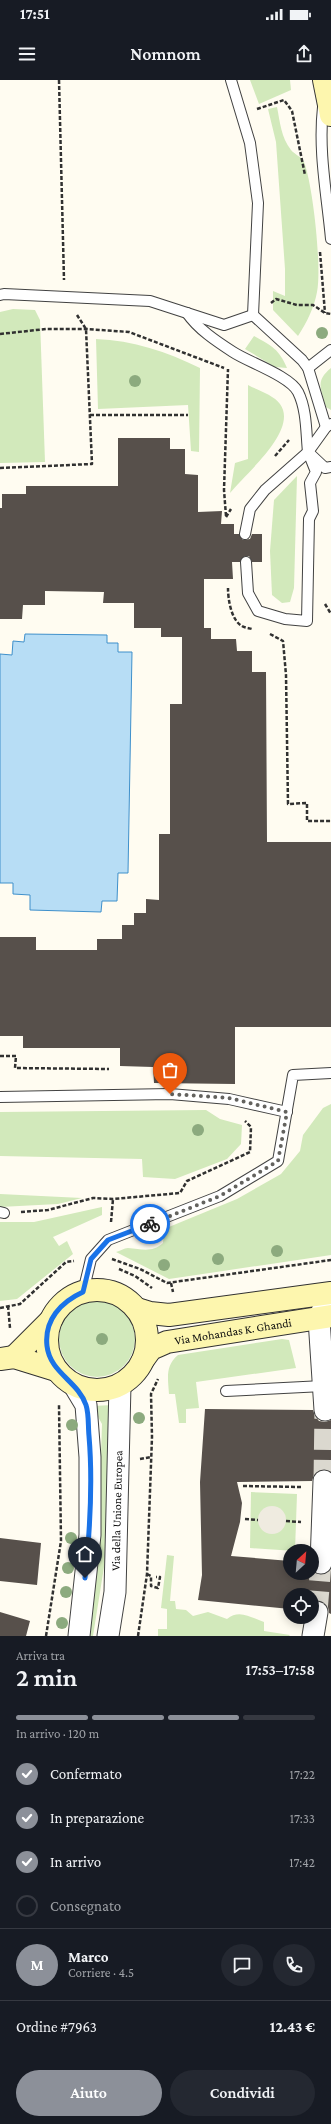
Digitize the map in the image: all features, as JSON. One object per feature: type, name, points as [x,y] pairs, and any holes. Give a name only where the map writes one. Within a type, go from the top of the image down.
[{"type":"street","points":[[324,82],[331,115]]},
{"type":"street","points":[[66,1392],[105,1390],[120,1385],[130,1379],[143,1360],[147,1348],[147,1334],[144,1321],[137,1310],[126,1299],[112,1292],[98,1290],[83,1292],[70,1298],[59,1307],[51,1320],[47,1332],[47,1346],[50,1358],[66,1392],[86,1405],[90,1457],[90,1535],[79,1636]]},
{"type":"street","name":"Via Mohandas K. Ghandi","points":[[137,1310],[169,1315],[331,1294]]},
{"type":"street","points":[[249,1304],[264,1312],[307,1306],[314,1310],[327,1312],[323,1386],[325,1410]]},
{"type":"street","name":"Via Mohandas K. Ghandi","points":[[143,1360],[151,1349],[167,1342],[327,1312]]},
{"type":"street","points":[[7,1358],[51,1320]]},
{"type":"street","points":[[7,1358],[56,1370]]},
{"type":"street","name":"Via della Unione Europea","points":[[108,1636],[115,1592],[120,1385]]},
{"type":"street","points":[[315,1484],[321,1563]]},
{"type":"street","points":[[313,1636],[315,1624]]},
{"type":"lane","points":[[231,80],[250,143],[258,203],[256,319],[302,360],[308,368],[328,426],[308,452],[265,490],[250,509],[245,534]]},
{"type":"lane","points":[[324,82],[321,122],[322,145],[324,183],[331,239]]},
{"type":"lane","points":[[0,295],[150,301],[224,325],[256,319]]},
{"type":"lane","points":[[187,313],[194,324],[233,352],[283,378],[298,391],[304,413],[308,452],[316,472],[310,483],[312,511],[309,519],[307,621],[285,619],[258,611],[248,593],[246,562]]},
{"type":"lane","points":[[308,368],[331,350]]},
{"type":"lane","points":[[308,452],[325,468],[331,467]]},
{"type":"lane","points":[[83,1292],[91,1259],[108,1240],[220,1196],[278,1161],[293,1075],[331,1073]]},
{"type":"lane","points":[[0,1097],[170,1094],[229,1098],[287,1112]]},
{"type":"lane","points":[[226,1391],[323,1386]]},
{"type":"path","points":[[59,80],[64,297]]},
{"type":"path","points":[[241,114],[284,100],[292,110],[306,179]]},
{"type":"path","points":[[320,245],[325,314]]},
{"type":"path","points":[[256,319],[264,308],[276,299],[297,305],[313,305],[325,314],[331,314]]},
{"type":"path","points":[[0,334],[46,329],[86,329],[129,332],[235,373]]},
{"type":"path","points":[[0,468],[92,464],[86,329]]},
{"type":"path","points":[[233,352],[228,370],[224,490],[226,517],[234,504]]},
{"type":"path","points":[[90,415],[188,415]]},
{"type":"path","points":[[274,457],[290,440],[292,434]]},
{"type":"path","points":[[228,588],[228,599],[235,617],[242,626],[259,630]]},
{"type":"path","points":[[264,632],[283,641],[286,675],[288,804],[307,803],[307,821],[331,821]]},
{"type":"path","points":[[0,1056],[16,1056],[15,1068],[109,1069]]},
{"type":"path","points":[[2,1212],[48,1210],[93,1198],[113,1199],[180,1192],[187,1181],[250,1152],[251,1127],[242,1118]]},
{"type":"path","points":[[0,1308],[20,1304],[66,1262],[91,1259],[112,1259],[140,1269],[168,1283],[331,1260]]},
{"type":"path","points":[[119,1269],[135,1276],[153,1289]]},
{"type":"path","points":[[166,1293],[177,1292]]},
{"type":"path","points":[[7,1358],[8,1306]]},
{"type":"path","points":[[138,1636],[147,1574],[152,1437],[151,1394],[159,1376]]},
{"type":"path","points":[[46,1636],[61,1541],[66,1392]]},
{"type":"path","points":[[243,1486],[315,1484]]},
{"type":"path","points":[[245,1520],[258,1520]]},
{"type":"path","points":[[286,1521],[306,1522]]},
{"type":"path","points":[[147,1574],[151,1576],[151,1586],[158,1588],[160,1577],[156,1577]]},
{"type":"green space","points":[[250,80],[290,80],[291,90],[259,104]]},
{"type":"green space","points":[[277,107],[281,129],[285,140],[291,150],[304,162],[311,189],[316,227],[318,265],[317,292],[310,315],[298,336],[273,310],[273,291],[285,296],[285,269],[276,142],[268,109]]},
{"type":"green space","points":[[13,309],[35,310],[40,320],[45,462],[0,463],[0,312]]},
{"type":"green space","points":[[254,336],[278,352],[287,368],[275,367],[245,349]]},
{"type":"green space","points":[[96,339],[136,344],[162,352],[200,368],[199,452],[191,451],[188,405],[98,409]]},
{"type":"green space","points":[[331,368],[331,410],[326,407],[321,390],[321,381]]},
{"type":"green space","points":[[248,385],[270,395],[280,404],[284,415],[282,426],[268,451],[230,493],[235,463],[248,459]]},
{"type":"green space","points":[[297,476],[294,588],[290,602],[282,603],[272,595],[270,551],[274,500]]},
{"type":"green space","points":[[331,1104],[331,1255],[169,1279],[116,1252],[126,1248],[147,1250],[155,1248],[163,1243],[164,1229],[237,1199],[281,1174],[300,1151],[303,1135],[323,1108]]},
{"type":"green space","points":[[206,1110],[220,1119],[242,1125],[241,1144],[227,1159],[175,1179],[143,1177],[142,1159],[0,1156],[0,1112]]},
{"type":"green space","points":[[0,1194],[82,1198],[58,1204],[0,1207]]},
{"type":"green space","points":[[102,1207],[102,1215],[53,1237],[59,1246],[67,1241],[73,1254],[17,1299],[0,1301],[0,1222],[34,1222]]},
{"type":"green space","points":[[97,1301],[111,1304],[124,1312],[132,1325],[135,1339],[132,1353],[124,1366],[111,1374],[97,1377],[83,1374],[70,1366],[62,1353],[59,1339],[62,1325],[70,1312],[83,1304]]},
{"type":"green space","points":[[282,1339],[289,1340],[296,1368],[196,1382],[199,1408],[186,1409],[186,1423],[179,1423],[175,1394],[169,1394],[168,1378],[171,1363],[178,1355]]},
{"type":"green space","points":[[113,1405],[107,1548],[93,1636],[86,1636],[99,1517],[102,1424],[92,1406]]},
{"type":"green space","points":[[251,1492],[297,1494],[295,1544],[283,1544],[283,1550],[250,1548]]},
{"type":"green space","points":[[167,1555],[174,1556],[170,1601],[175,1601],[176,1609],[186,1610],[193,1616],[208,1612],[227,1619],[231,1616],[240,1614],[245,1615],[264,1622],[264,1631],[290,1635],[158,1636],[158,1629],[167,1629],[167,1609],[161,1608]]},
{"type":"shaded area","points":[[272,1506],[282,1510],[286,1520],[282,1530],[272,1534],[262,1530],[258,1520],[262,1510]]},
{"type":"water","points":[[25,634],[107,635],[107,643],[118,643],[118,652],[132,652],[128,873],[118,873],[117,901],[102,901],[101,912],[30,910],[30,895],[13,894],[13,883],[0,883],[0,654],[12,655],[13,641],[24,642]]},
{"type":"building","points":[[118,438],[170,438],[170,449],[185,449],[185,474],[198,475],[198,512],[222,511],[221,524],[234,524],[234,534],[239,534],[243,540],[250,539],[252,534],[262,534],[262,562],[252,562],[249,556],[245,556],[240,562],[232,562],[233,579],[204,579],[204,628],[211,628],[211,639],[236,639],[237,651],[252,651],[252,672],[266,672],[267,842],[331,842],[331,1027],[235,1027],[235,1084],[154,1083],[153,1067],[120,1066],[120,1048],[23,1048],[23,1036],[0,1036],[0,937],[36,937],[36,950],[97,950],[97,939],[122,939],[122,925],[134,925],[134,913],[146,913],[146,899],[159,900],[159,834],[170,834],[170,704],[182,704],[182,637],[161,637],[161,628],[134,628],[134,603],[103,603],[104,592],[45,591],[45,605],[23,605],[22,619],[0,619],[0,508],[2,508],[2,494],[26,494],[26,486],[118,486]]},
{"type":"building","points":[[205,1409],[313,1410],[319,1421],[325,1422],[331,1420],[331,1471],[325,1469],[319,1470],[314,1475],[312,1481],[237,1482],[242,1503],[240,1522],[231,1556],[283,1560],[283,1580],[319,1580],[319,1574],[321,1575],[331,1570],[331,1614],[329,1613],[328,1607],[319,1600],[319,1588],[283,1588],[283,1608],[198,1600],[202,1575],[200,1482]]},
{"type":"building","points":[[0,1538],[41,1543],[37,1585],[0,1581]]},
{"type":"building","points":[[0,1612],[30,1621],[26,1636],[0,1636]]},
{"type":"tunnel","points":[[324,1481],[325,1410]]},
{"type":"tunnel","points":[[319,1588],[321,1563]]},
{"type":"way so far","points":[[150,1224],[220,1196],[278,1161],[287,1112],[229,1098],[170,1094]]},
{"type":"route","points":[[85,1578],[90,1535],[90,1457],[86,1405],[74,1385],[64,1379],[56,1370],[50,1358],[47,1346],[47,1332],[51,1320],[59,1307],[70,1298],[83,1292],[91,1259],[108,1240],[150,1224]]}]
